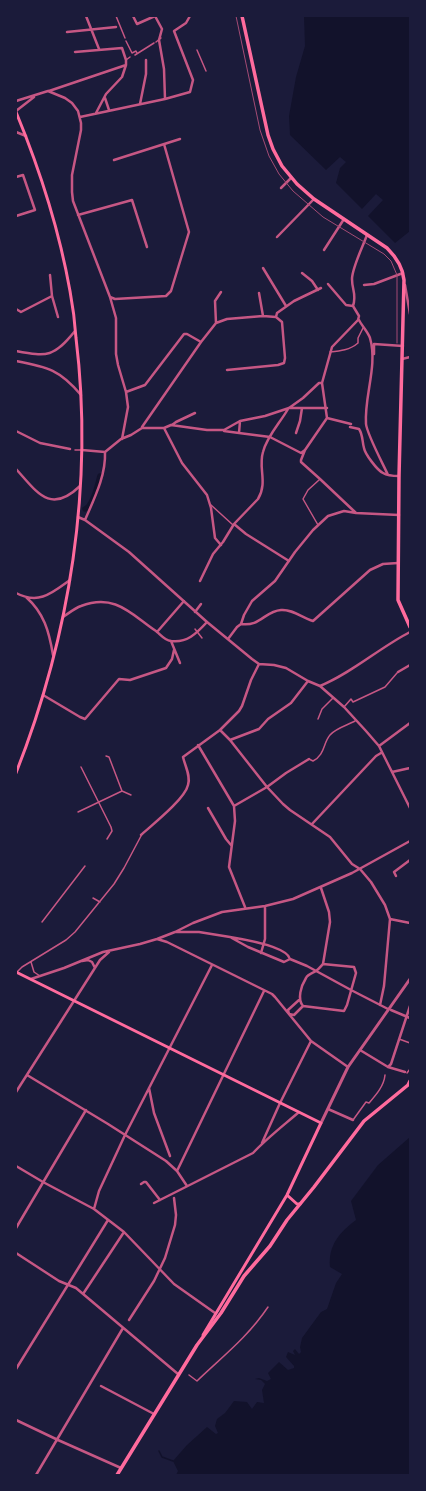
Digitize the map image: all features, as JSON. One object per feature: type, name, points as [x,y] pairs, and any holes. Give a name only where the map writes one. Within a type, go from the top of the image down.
[{"type":"main road","points":[[242,16],[268,135],[278,159],[292,178],[314,199],[393,254],[399,262],[403,273],[398,600],[410,628]]},
{"type":"main road","points":[[16,111],[46,191],[64,258],[76,330],[82,396],[82,450],[78,517],[70,579],[63,617],[43,695],[16,773]]},
{"type":"main road","points":[[17,972],[280,1103],[300,1111],[321,1123],[287,1195],[197,1345]]},
{"type":"main road","points":[[117,1475],[178,1374],[221,1313],[244,1276],[270,1246],[287,1220],[319,1182],[364,1121],[410,1082]]},
{"type":"main road","points":[[287,1195],[297,1204],[300,1204]]},
{"type":"main road","points":[[232,1285],[244,1276]]},
{"type":"street","points":[[86,16],[99,49]]},
{"type":"street","points":[[116,16],[125,38]]},
{"type":"street","points":[[126,41],[132,53],[136,51],[136,54],[157,41],[162,29],[155,16],[137,24],[133,16]]},
{"type":"street","points":[[170,33],[174,32],[186,23],[190,16]]},
{"type":"street","points":[[67,32],[116,27]]},
{"type":"street","points":[[80,117],[165,100],[190,92],[193,80],[174,32]]},
{"type":"street","points":[[157,41],[164,69],[165,100]]},
{"type":"street","points":[[75,52],[122,48],[126,60],[122,77],[106,94],[96,113]]},
{"type":"street","points":[[197,50],[206,71]]},
{"type":"street","points":[[126,60],[130,57]]},
{"type":"street","points":[[140,104],[146,74],[146,60]]},
{"type":"street","points":[[16,101],[126,65]]},
{"type":"street","points":[[48,91],[57,94],[72,103],[78,111],[80,117],[82,130],[71,184],[73,201],[110,297],[116,318],[115,340],[118,365],[126,392],[128,407],[122,439]]},
{"type":"street","points":[[16,111],[34,96]]},
{"type":"street","points":[[104,98],[109,110]]},
{"type":"street","points":[[16,132],[26,136]]},
{"type":"street","points":[[114,160],[180,139]]},
{"type":"street","points":[[110,297],[115,299],[166,296],[171,291],[189,232],[164,144]]},
{"type":"street","points":[[16,177],[23,176],[35,210],[16,216]]},
{"type":"street","points":[[281,188],[292,178]]},
{"type":"street","points":[[277,237],[314,199]]},
{"type":"street","points":[[78,214],[132,200],[147,247]]},
{"type":"street","points":[[324,250],[344,219]]},
{"type":"street","points":[[353,306],[356,298],[352,279],[353,272],[367,235]]},
{"type":"street","points":[[263,268],[286,306]]},
{"type":"street","points":[[302,273],[312,281],[318,290]]},
{"type":"street","points":[[364,286],[374,284],[403,273]]},
{"type":"street","points":[[50,275],[52,296],[58,317]]},
{"type":"street","points":[[404,280],[410,314]]},
{"type":"street","points":[[328,284],[346,305],[353,306]]},
{"type":"street","points":[[276,317],[277,313],[286,306],[321,288]]},
{"type":"street","points":[[216,323],[214,308],[215,301],[221,292]]},
{"type":"street","points":[[259,293],[263,316]]},
{"type":"street","points":[[16,309],[21,312],[52,296]]},
{"type":"street","points":[[353,306],[359,316],[358,320],[370,336],[373,354]]},
{"type":"street","points":[[75,450],[105,452],[122,439],[142,428],[201,342],[216,323],[227,319],[263,316],[276,317],[282,322],[285,358],[284,363],[278,366],[227,370]]},
{"type":"street","points":[[356,514],[301,462],[305,450],[327,418],[327,408],[322,383],[332,347],[358,320]]},
{"type":"street","points":[[330,352],[344,350],[355,346],[358,343],[358,338],[363,328]]},
{"type":"street","points":[[16,352],[43,355],[50,354],[62,347],[76,330]]},
{"type":"street","points":[[126,392],[145,385],[184,334],[187,334],[201,342]]},
{"type":"street","points":[[388,475],[366,426],[366,404],[372,370],[374,344],[403,346]]},
{"type":"street","points":[[402,359],[410,357]]},
{"type":"street","points":[[16,361],[53,370],[69,381],[82,396]]},
{"type":"street","points":[[224,430],[240,421],[265,416],[289,408],[303,398],[319,383],[322,383]]},
{"type":"street","points":[[289,408],[327,408]]},
{"type":"street","points":[[200,581],[213,554],[221,545],[233,525],[261,494],[263,488],[262,457],[264,448],[289,408]]},
{"type":"street","points":[[296,433],[302,408]]},
{"type":"street","points":[[142,428],[164,428],[195,413]]},
{"type":"street","points":[[327,418],[359,429],[363,437],[364,450],[368,457],[382,473],[399,476]]},
{"type":"street","points":[[239,433],[240,421]]},
{"type":"street","points":[[171,425],[207,430],[224,430],[270,437],[301,453],[305,450]]},
{"type":"street","points":[[164,428],[182,463],[207,495],[210,503],[215,538],[221,545]]},
{"type":"street","points":[[16,431],[40,443],[70,449]]},
{"type":"street","points":[[85,520],[106,463],[105,452]]},
{"type":"street","points":[[16,469],[41,496],[51,500],[59,500],[64,498],[80,486]]},
{"type":"street","points":[[318,525],[302,499],[308,490],[320,479]]},
{"type":"street","points":[[210,503],[233,525],[289,561]]},
{"type":"street","points":[[228,639],[241,624],[250,603],[275,581],[318,525],[328,516],[344,511],[356,514],[399,515]]},
{"type":"street","points":[[78,517],[85,520],[129,552],[207,622],[259,664],[274,665],[286,668],[320,686],[344,707],[379,746],[410,808]]},
{"type":"street","points":[[241,624],[255,624],[272,613],[282,610],[291,611],[313,621],[370,570],[383,564],[398,563]]},
{"type":"street","points":[[16,593],[34,598],[46,596],[70,579]]},
{"type":"street","points":[[26,597],[35,606],[45,622],[49,632],[53,655]]},
{"type":"street","points":[[157,632],[184,601]]},
{"type":"street","points":[[63,617],[80,606],[96,602],[109,602],[118,604],[127,609],[163,638],[171,641],[185,640],[198,632],[207,622]]},
{"type":"street","points":[[196,612],[201,604]]},
{"type":"street","points":[[195,630],[202,638]]},
{"type":"street","points":[[320,686],[350,669],[387,644],[410,632]]},
{"type":"street","points":[[171,641],[180,663]]},
{"type":"street","points":[[43,695],[83,719],[88,718],[118,679],[130,680],[166,668],[172,659],[174,650]]},
{"type":"street","points":[[17,972],[66,940],[75,932],[100,902],[124,868],[141,835],[167,812],[187,788],[189,779],[184,757],[198,745],[220,730],[242,706],[251,680],[259,664]]},
{"type":"street","points":[[344,707],[351,699],[353,702],[385,687],[398,672],[410,665]]},
{"type":"street","points":[[230,740],[258,729],[268,719],[292,703],[308,681]]},
{"type":"street","points":[[318,719],[322,709],[333,698]]},
{"type":"street","points":[[234,806],[267,787],[309,759],[313,761],[318,758],[331,734],[355,721]]},
{"type":"street","points":[[379,746],[410,723]]},
{"type":"street","points":[[220,730],[230,740],[267,787],[290,810],[330,837],[352,864],[360,869],[371,882],[385,905],[390,919],[384,986],[380,1005]]},
{"type":"street","points":[[198,745],[234,806],[235,821],[229,867],[245,908]]},
{"type":"street","points":[[312,824],[376,756],[382,753]]},
{"type":"street","points":[[106,756],[110,757],[122,790],[132,795]]},
{"type":"street","points":[[81,767],[111,827],[112,831],[106,839]]},
{"type":"street","points":[[392,772],[410,768]]},
{"type":"street","points":[[78,812],[122,790]]},
{"type":"street","points":[[208,808],[231,845]]},
{"type":"street","points":[[80,962],[91,956],[106,951],[110,952],[157,939],[175,932],[192,922],[222,912],[265,906],[293,899],[321,888],[360,869],[410,841]]},
{"type":"street","points":[[396,876],[394,872],[410,860]]},
{"type":"street","points":[[42,922],[85,866]]},
{"type":"street","points":[[289,1014],[288,1010],[299,1000],[308,975],[316,971],[323,964],[330,922],[329,912],[321,888]]},
{"type":"street","points":[[94,898],[100,902]]},
{"type":"street","points":[[261,953],[265,939],[265,906]]},
{"type":"street","points":[[390,919],[410,923]]},
{"type":"street","points":[[175,932],[200,932],[263,944],[286,953],[290,959],[307,966],[390,1010],[410,1018]]},
{"type":"street","points":[[230,937],[239,943],[284,962],[290,959]]},
{"type":"street","points":[[157,939],[167,942],[275,997],[311,1041],[348,1067]]},
{"type":"street","points":[[16,1092],[103,957],[110,952]]},
{"type":"street","points":[[31,979],[86,960],[92,962],[95,970]]},
{"type":"street","points":[[31,962],[34,972],[40,976]]},
{"type":"street","points":[[299,1000],[303,1006],[344,1011],[356,973],[354,967],[323,964]]},
{"type":"street","points":[[94,1209],[99,1191],[125,1135],[212,965]]},
{"type":"street","points":[[321,1123],[348,1067],[390,1010],[410,979]]},
{"type":"street","points":[[177,1171],[264,991]]},
{"type":"street","points":[[289,1014],[294,1015],[303,1006]]},
{"type":"street","points":[[388,1067],[391,1064],[410,1006]]},
{"type":"street","points":[[399,1039],[410,1044]]},
{"type":"street","points":[[262,1143],[311,1041]]},
{"type":"street","points":[[360,1050],[388,1067],[406,1073],[410,1069]]},
{"type":"street","points":[[27,1075],[86,1110],[166,1161],[177,1171],[187,1186]]},
{"type":"street","points":[[328,1109],[353,1120],[366,1102],[369,1104],[383,1083],[386,1075]]},
{"type":"street","points":[[149,1088],[154,1113],[170,1156]]},
{"type":"street","points":[[16,1228],[86,1110]]},
{"type":"street","points":[[154,1203],[253,1153],[262,1143],[270,1138],[300,1111]]},
{"type":"street","points":[[16,1166],[94,1209],[124,1232],[180,1289],[215,1313]]},
{"type":"street","points":[[141,1184],[146,1182],[160,1200]]},
{"type":"street","points":[[128,1321],[148,1291],[160,1269],[168,1248],[175,1225],[176,1215],[174,1198]]},
{"type":"street","points":[[16,1368],[108,1220]]},
{"type":"street","points":[[83,1294],[124,1232]]},
{"type":"street","points":[[16,1253],[83,1294],[178,1374]]},
{"type":"street","points":[[189,1375],[197,1380],[234,1348],[255,1325],[268,1307]]},
{"type":"street","points":[[36,1475],[124,1327]]},
{"type":"street","points":[[101,1386],[154,1414]]},
{"type":"street","points":[[16,1420],[121,1468]]},
{"type":"shaded area","points":[[304,16],[410,16],[410,231],[395,243],[368,216],[383,200],[376,194],[362,209],[336,183],[340,168],[346,162],[340,157],[326,170],[290,135],[289,116],[296,77],[305,46]]},
{"type":"shaded area","points":[[410,1137],[410,1475],[176,1475],[178,1471],[173,1461],[187,1445],[207,1427],[216,1434],[218,1433],[215,1426],[217,1419],[225,1413],[234,1401],[247,1402],[252,1409],[257,1402],[264,1403],[262,1390],[265,1384],[261,1380],[255,1379],[259,1378],[267,1381],[271,1379],[268,1373],[279,1362],[288,1370],[294,1368],[286,1357],[288,1352],[295,1355],[293,1351],[295,1349],[299,1354],[301,1352],[300,1347],[302,1338],[321,1312],[327,1309],[336,1283],[342,1274],[330,1267],[330,1259],[333,1246],[340,1234],[356,1220],[351,1201],[378,1165]]},
{"type":"waterway","points":[[85,509],[93,499],[100,476]]},
{"type":"waterway","points":[[159,1451],[162,1457],[173,1461]]},
{"type":"tram line","points":[[236,16],[260,130],[269,156],[279,174],[293,191],[323,217],[384,254],[391,261],[397,275],[397,343]]}]
